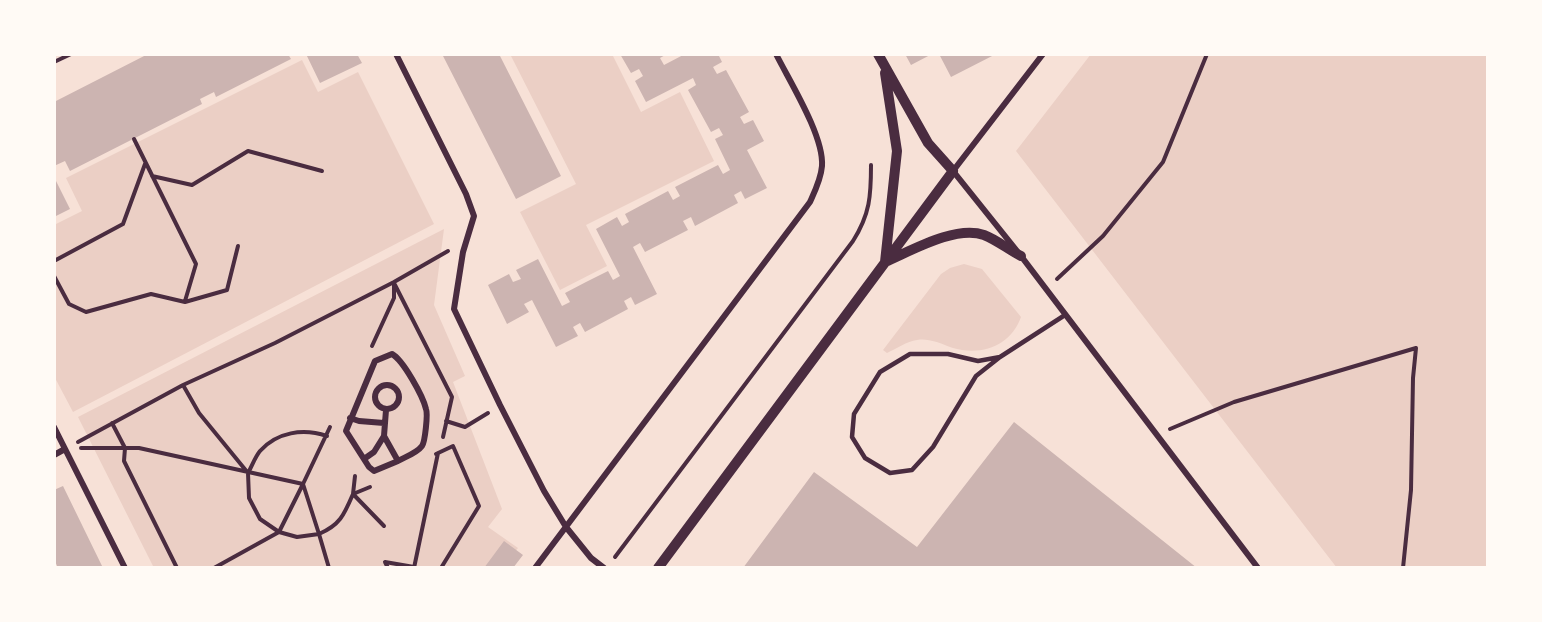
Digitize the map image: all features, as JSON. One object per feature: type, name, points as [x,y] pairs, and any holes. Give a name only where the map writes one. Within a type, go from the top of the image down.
[{"type":"street","points":[[396,54],[466,194],[474,216],[463,252],[454,309],[544,491],[566,526],[591,558],[604,568]]},
{"type":"street","points":[[534,568],[803,211],[818,186],[822,168],[821,149],[776,54]]},
{"type":"street","points":[[658,568],[953,171],[1043,54]]},
{"type":"street","points":[[880,58],[928,143],[1021,256],[1257,568]]},
{"type":"street","points":[[880,58],[897,151],[885,262]]},
{"type":"street","points":[[885,262],[953,234],[961,233],[983,235],[1021,256]]},
{"type":"street","points":[[392,354],[398,357],[405,368],[427,411],[424,443],[420,448],[374,471],[346,430],[364,386],[375,361],[392,354]]},
{"type":"street","points":[[387,385],[398,390],[400,398],[397,405],[386,410],[376,403],[376,392],[387,385]]},
{"type":"street","points":[[364,386],[376,392]]},
{"type":"street","points":[[386,410],[384,436],[398,461]]},
{"type":"street","points":[[350,417],[359,421],[384,423]]},
{"type":"street","points":[[54,427],[124,568]]},
{"type":"street","points":[[364,459],[374,452],[384,436]]},
{"type":"street","points":[[54,455],[65,449]]},
{"type":"lane","points":[[1000,357],[978,361],[948,354],[910,354],[880,372],[854,414],[852,437],[865,458],[890,473],[912,470],[933,447],[976,376],[1000,357],[1065,315]]},
{"type":"path","points":[[54,62],[71,54]]},
{"type":"path","points":[[1046,289],[1103,236],[1163,162],[1207,54]]},
{"type":"path","points":[[134,139],[196,264],[185,302]]},
{"type":"path","points":[[152,176],[192,186],[248,151],[322,171]]},
{"type":"path","points":[[54,261],[123,224],[146,163]]},
{"type":"path","points":[[615,559],[853,241],[865,221],[871,190],[871,165]]},
{"type":"path","points":[[54,276],[69,304],[86,312],[151,294],[185,302],[227,290],[238,246]]},
{"type":"path","points":[[65,449],[183,385],[274,343],[394,282],[448,251],[463,252]]},
{"type":"path","points":[[370,349],[394,298],[394,282]]},
{"type":"path","points":[[388,568],[385,562],[414,568],[452,397],[394,282]]},
{"type":"path","points":[[1156,435],[1234,402],[1416,348],[1413,378],[1411,490],[1403,568]]},
{"type":"path","points":[[183,385],[198,413],[248,473]]},
{"type":"path","points":[[436,421],[465,427],[500,405]]},
{"type":"path","points":[[112,423],[125,448],[124,460],[177,568]]},
{"type":"path","points":[[214,568],[279,532],[330,425]]},
{"type":"path","points":[[333,441],[326,435],[301,431],[277,437],[259,452],[248,473],[249,498],[260,519],[279,532],[297,537],[319,534],[333,528],[345,515],[353,495],[354,471]]},
{"type":"path","points":[[431,457],[453,446],[479,506],[441,568]]},
{"type":"path","points":[[65,449],[139,448],[303,484]]},
{"type":"path","points":[[303,484],[329,568]]},
{"type":"path","points":[[353,495],[373,485]]},
{"type":"path","points":[[353,495],[384,526]]},
{"type":"shaded area","points":[[510,54],[612,54],[641,112],[680,92],[714,161],[586,225],[607,266],[560,290],[520,212],[576,184]]},
{"type":"shaded area","points":[[1091,54],[1488,54],[1488,568],[1337,568],[1016,151]]},
{"type":"shaded area","points":[[302,60],[318,92],[358,72],[434,224],[73,412],[54,376],[54,225],[82,211],[66,178]]},
{"type":"shaded area","points":[[444,229],[434,305],[465,376],[453,382],[502,509],[488,527],[518,548],[502,568],[154,568],[78,417]]},
{"type":"shaded area","points":[[964,264],[982,269],[1021,317],[1012,333],[998,344],[981,350],[962,350],[923,339],[909,342],[887,353],[883,350],[941,274],[950,268]]},
{"type":"building","points":[[148,54],[288,54],[291,59],[216,97],[214,92],[200,99],[202,104],[70,171],[65,161],[54,166],[54,102]]},
{"type":"building","points":[[306,54],[357,54],[362,63],[320,83]]},
{"type":"building","points":[[442,54],[499,54],[561,176],[516,199]]},
{"type":"building","points":[[620,54],[667,54],[660,58],[664,65],[685,54],[718,54],[722,62],[713,67],[717,74],[726,70],[749,112],[740,117],[744,124],[753,120],[764,141],[747,150],[767,188],[745,199],[741,191],[734,195],[738,203],[695,226],[691,217],[683,221],[688,230],[645,252],[640,243],[633,247],[657,294],[635,305],[631,297],[624,301],[628,309],[585,332],[580,323],[573,327],[578,336],[556,347],[532,300],[524,304],[529,312],[507,324],[488,285],[509,274],[513,282],[521,279],[516,270],[538,259],[562,306],[570,302],[565,293],[586,282],[608,271],[613,280],[620,276],[596,229],[617,217],[622,226],[629,222],[625,214],[668,191],[673,200],[680,196],[675,187],[718,165],[723,174],[730,170],[715,139],[723,135],[719,128],[711,132],[688,90],[696,85],[693,78],[646,102],[635,81],[643,76],[639,69],[631,73]]},
{"type":"building","points":[[905,54],[932,54],[911,65]]},
{"type":"building","points":[[939,54],[996,54],[951,77]]},
{"type":"building","points":[[54,177],[70,209],[54,217]]},
{"type":"building","points":[[1014,422],[1197,568],[743,568],[814,472],[917,547]]},
{"type":"building","points":[[63,486],[103,568],[58,568],[54,559],[54,490]]},
{"type":"building","points":[[504,541],[523,555],[513,568],[484,568]]}]
